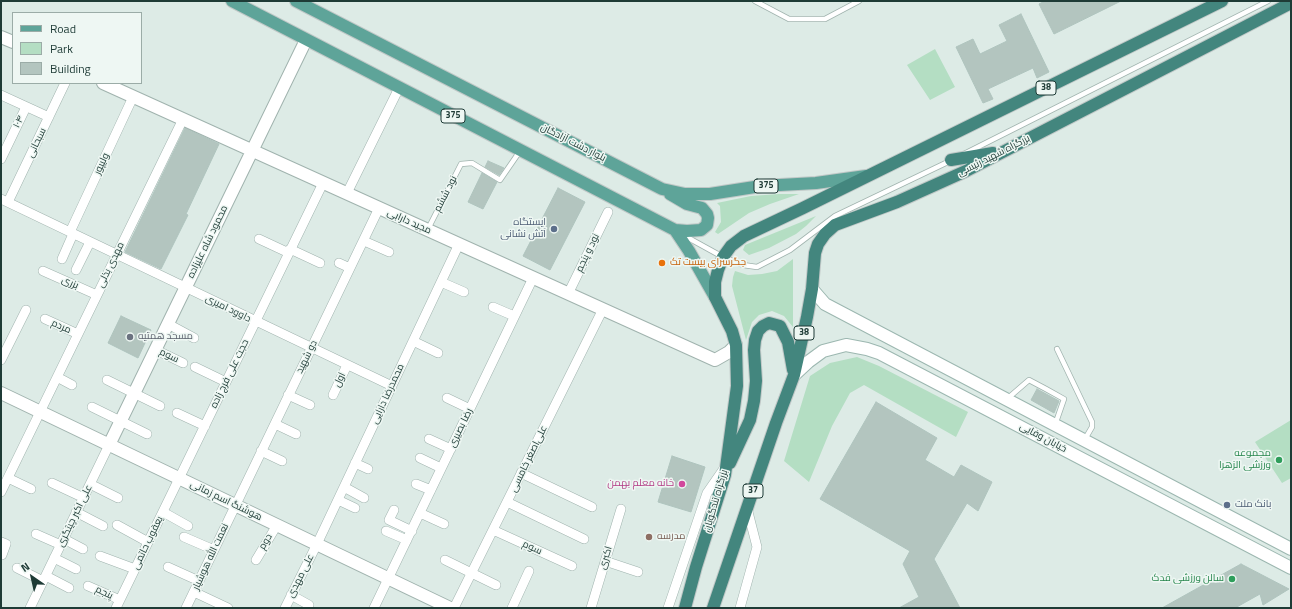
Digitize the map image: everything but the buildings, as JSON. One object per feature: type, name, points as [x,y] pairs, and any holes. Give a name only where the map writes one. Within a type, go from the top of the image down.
[{"type":"highway","name":"38","points":[[715,297],[715,282],[723,256],[731,246],[744,236],[871,175],[1222,1]]},
{"type":"highway","name":"بزرگراه شهید رئیسی","points":[[794,376],[802,346],[812,290],[815,253],[818,244],[825,234],[835,225],[897,202],[966,171],[1291,3]]},
{"type":"highway","points":[[951,160],[1004,151]]},
{"type":"highway","points":[[715,297],[732,331],[736,345]]},
{"type":"highway","points":[[725,471],[750,420],[756,381],[754,350],[755,340],[758,331],[763,326],[769,323],[780,326],[788,342],[794,376]]},
{"type":"highway","name":"بزرگراه تندگویان","points":[[685,608],[725,471],[737,386],[736,345]]},
{"type":"highway","name":"37","points":[[713,608],[794,376]]},
{"type":"main road","name":"375","points":[[232,1],[675,230],[689,251],[715,297]]},
{"type":"main road","name":"بلوار دشت آزادگان","points":[[296,1],[662,189],[685,194],[710,194],[761,186],[816,183],[871,175]]},
{"type":"main road","points":[[662,189],[687,204],[702,208],[707,214],[708,218],[706,225],[701,230],[675,230]]},
{"type":"street","points":[[1,37],[12,42]]},
{"type":"street","name":"محمود شاه علیزاده","points":[[109,445],[306,40]]},
{"type":"street","name":"سبحانی","points":[[4,201],[49,117],[65,84]]},
{"type":"street","name":"مجید دارابی","points":[[105,84],[715,360],[729,352],[736,345]]},
{"type":"street","points":[[347,194],[399,88]]},
{"type":"street","points":[[1,95],[49,117]]},
{"type":"street","name":"ولیپور","points":[[62,259],[72,233],[133,96]]},
{"type":"street","name":"۱۰۴","points":[[1,159],[26,107]]},
{"type":"street","name":"مهدی بذلی","points":[[1,492],[183,119]]},
{"type":"street","name":"حجت علی فرج زاده","points":[[179,478],[323,182]]},
{"type":"street","name":"داوود امیری","points":[[4,201],[392,386]]},
{"type":"street","name":"دو شهید","points":[[235,505],[379,208]]},
{"type":"street","name":"نود و پنجم","points":[[568,294],[608,212]]},
{"type":"street","points":[[259,239],[320,263]]},
{"type":"street","points":[[364,241],[389,252]]},
{"type":"street","points":[[76,270],[90,242]]},
{"type":"street","name":"محمدرضا دارایی","points":[[317,544],[459,244]]},
{"type":"street","points":[[339,263],[350,268]]},
{"type":"street","name":"بزری","points":[[43,271],[97,295]]},
{"type":"street","name":"رضا بصیری","points":[[374,608],[533,278]]},
{"type":"street","points":[[441,282],[464,292]]},
{"type":"street","name":"خیابان وفایی","points":[[812,290],[825,304],[1291,549]]},
{"type":"street","points":[[493,307],[514,316]]},
{"type":"street","name":"علی‌اصغر خامسی","points":[[454,608],[603,309]]},
{"type":"street","points":[[1,360],[26,310]]},
{"type":"street","name":"مردم","points":[[45,319],[78,334]]},
{"type":"street","points":[[168,324],[194,338]]},
{"type":"street","points":[[413,341],[438,353]]},
{"type":"street","name":"خیابان وفایی","points":[[794,376],[808,362],[823,351],[846,346],[867,349],[879,353],[1291,568]]},
{"type":"street","name":"سوم","points":[[156,350],[183,363]]},
{"type":"street","name":"اول","points":[[333,395],[347,365]]},
{"type":"street","points":[[195,367],[226,382]]},
{"type":"street","points":[[57,377],[72,385]]},
{"type":"street","points":[[107,380],[160,406]]},
{"type":"street","name":"هوشنگ اسم زمانی","points":[[1,393],[450,608]]},
{"type":"street","points":[[288,395],[310,405]]},
{"type":"street","points":[[447,398],[470,409]]},
{"type":"street","points":[[92,407],[147,434]]},
{"type":"street","points":[[177,413],[205,426]]},
{"type":"street","points":[[274,424],[296,434]]},
{"type":"street","points":[[429,439],[451,449]]},
{"type":"street","name":"علی اکبر چیتگری","points":[[30,608],[109,445]]},
{"type":"street","points":[[261,451],[282,461]]},
{"type":"street","points":[[420,458],[441,468]]},
{"type":"street","points":[[355,463],[368,469]]},
{"type":"street","points":[[668,608],[707,493],[725,471]]},
{"type":"street","points":[[521,473],[592,507]]},
{"type":"street","points":[[8,478],[31,489]]},
{"type":"street","name":"یعقوب حاتمی","points":[[118,604],[179,478]]},
{"type":"street","points":[[52,483],[84,498]]},
{"type":"street","points":[[90,484],[118,498]]},
{"type":"street","points":[[416,484],[431,490]]},
{"type":"street","points":[[344,487],[364,498]]},
{"type":"street","points":[[338,500],[355,508]]},
{"type":"street","points":[[507,502],[584,539]]},
{"type":"street","name":"نعمت الله هوشیار","points":[[186,608],[235,505]]},
{"type":"street","points":[[740,608],[757,547],[747,508]]},
{"type":"street","name":"اکبری","points":[[591,608],[621,509]]},
{"type":"street","points":[[394,510],[389,520],[412,531]]},
{"type":"street","points":[[76,512],[103,526]]},
{"type":"street","points":[[163,512],[188,526]]},
{"type":"street","points":[[420,513],[444,524]]},
{"type":"street","name":"دوم","points":[[256,560],[277,525]]},
{"type":"street","points":[[117,526],[148,542]]},
{"type":"street","name":"سوم","points":[[493,530],[572,566]]},
{"type":"street","points":[[386,531],[407,540]]},
{"type":"street","points":[[36,534],[83,550]]},
{"type":"street","points":[[184,537],[214,550]]},
{"type":"street","points":[[1,542],[6,544],[2,555]]},
{"type":"street","name":"علی مهدی","points":[[285,608],[317,544]]},
{"type":"street","points":[[100,556],[135,569]]},
{"type":"street","points":[[54,558],[76,569]]},
{"type":"street","points":[[445,560],[496,585]]},
{"type":"street","points":[[605,561],[638,572]]},
{"type":"street","points":[[168,567],[199,581]]},
{"type":"street","points":[[17,568],[69,588]]},
{"type":"street","points":[[512,608],[529,571]]},
{"type":"street","name":"پنجم","points":[[88,586],[118,604]]},
{"type":"street","points":[[194,592],[228,608]]},
{"type":"street","points":[[291,595],[309,605]]},
{"type":"lane","points":[[755,1],[789,19],[826,19],[859,1]]},
{"type":"lane","points":[[675,230],[723,256],[743,265],[757,267],[790,250],[835,216],[951,160],[1268,1]]},
{"type":"lane","name":"نود ششم","points":[[428,230],[461,164],[472,164],[500,180],[520,151]]},
{"type":"lane","points":[[1057,349],[1092,422],[1092,427],[1084,441]]},
{"type":"lane","points":[[1006,399],[1029,380],[1046,389],[1064,399],[1055,425]]},
{"type":"green space","points":[[935,49],[955,87],[930,100],[907,65]]},
{"type":"green space","points":[[799,194],[749,213],[718,234],[715,232],[721,222],[720,206],[717,203],[751,196]]},
{"type":"green space","points":[[816,216],[796,234],[769,248],[749,255],[743,250],[745,245]]},
{"type":"green space","points":[[793,259],[793,327],[784,316],[772,311],[759,315],[752,322],[746,340],[732,286],[735,271],[748,275],[777,271]]},
{"type":"green space","points":[[857,357],[879,366],[968,412],[956,437],[864,385],[850,393],[832,426],[809,482],[784,461],[810,376],[830,363]]},
{"type":"green space","name":"مجموعه ورزشی الزهرا","points":[[1291,420],[1291,478],[1282,483],[1255,442]]},
{"type":"place","name":"ایستگاه آتش نشانی","points":[[554,229]]},
{"type":"place","name":"جگرسرای بیست تک","points":[[662,263]]},
{"type":"place","name":"مسجد همتیه","points":[[130,337]]},
{"type":"place","name":"مجموعه ورزشی الزهرا","points":[[1279,460]]},
{"type":"place","name":"خانه معلم بهمن","points":[[682,484]]},
{"type":"place","name":"بانک ملت","points":[[1227,505]]},
{"type":"place","name":"مدرسه","points":[[649,537]]},
{"type":"place","name":"سالن ورزشی فدک","points":[[1232,579]]}]
